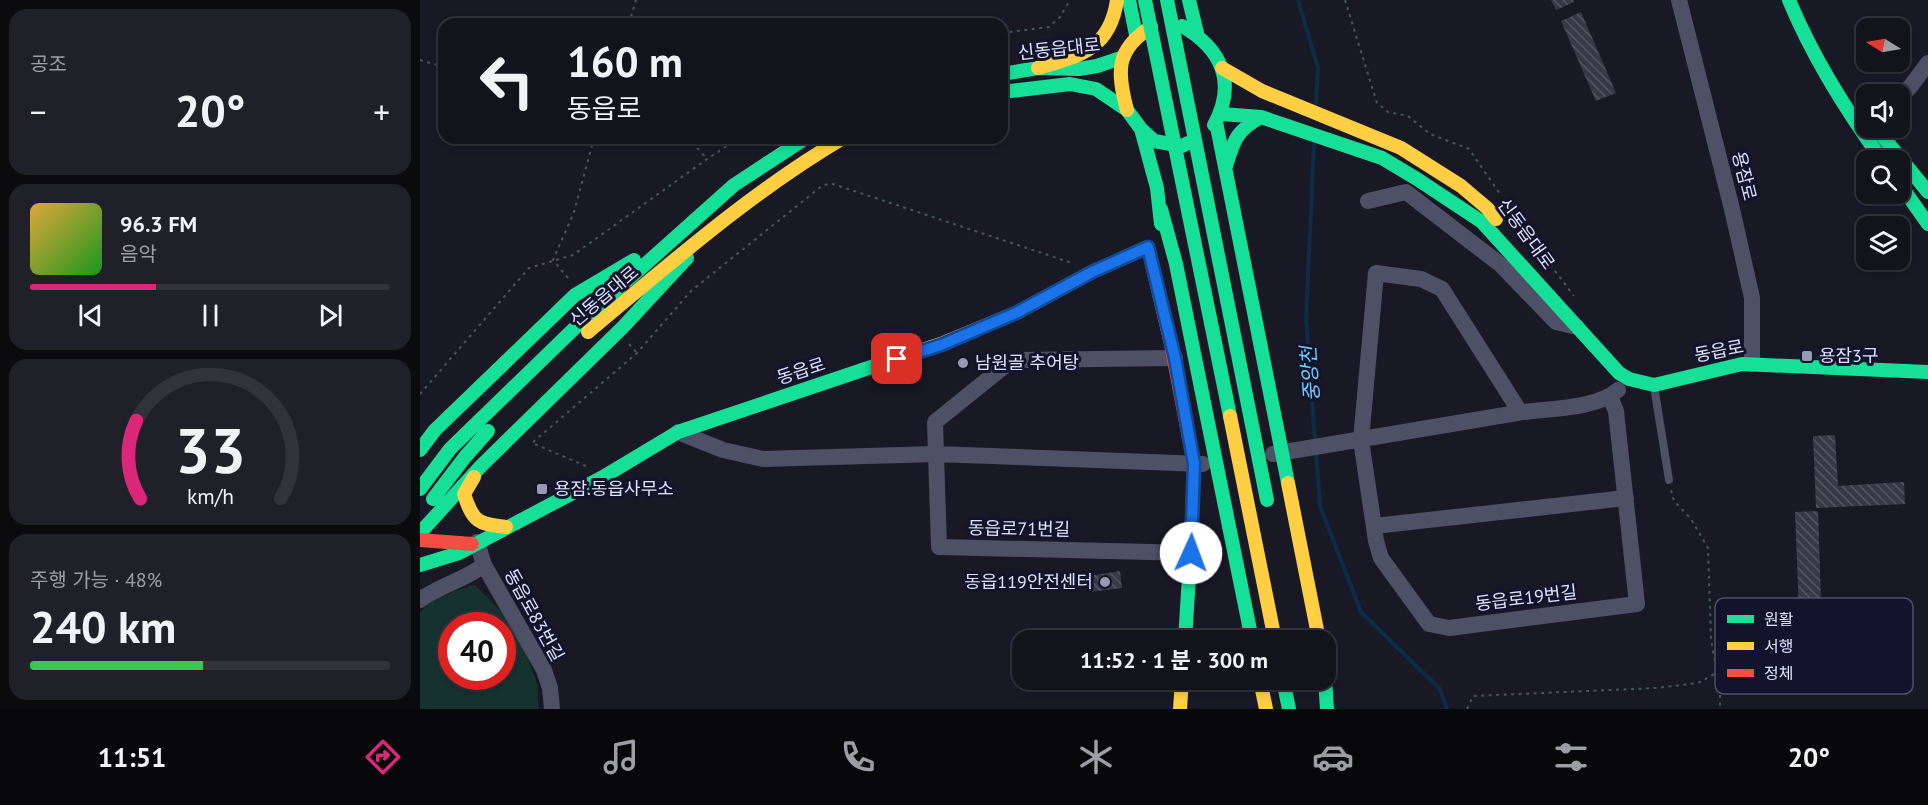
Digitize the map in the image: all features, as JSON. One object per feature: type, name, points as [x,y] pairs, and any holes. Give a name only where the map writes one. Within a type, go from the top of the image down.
[{"type":"main road","points":[[1038,68],[1077,57],[1097,46],[1112,24],[1117,0]]},
{"type":"main road","points":[[1129,0],[1136,35]]},
{"type":"main road","points":[[1145,0],[1273,630]]},
{"type":"main road","points":[[1167,0],[1269,512]]},
{"type":"main road","points":[[1189,0],[1197,33]]},
{"type":"main road","points":[[1788,0],[1827,81],[1875,150]]},
{"type":"main road","points":[[1219,118],[1207,136],[1182,146],[1154,141],[1141,129],[1127,110],[1121,83],[1120,58],[1136,35],[1159,23],[1181,26],[1197,33],[1215,54],[1222,68],[1226,83],[1219,118],[1226,166],[1288,451],[1317,630]]},
{"type":"main road","name":"신동읍대로","points":[[1008,73],[1038,68],[1079,69],[1120,58]]},
{"type":"main road","points":[[1834,60],[1856,98]]},
{"type":"main road","name":"신동읍대로","points":[[1222,68],[1262,92],[1388,141],[1459,183],[1494,215],[1541,285]]},
{"type":"main road","name":"신동읍대로","points":[[1008,91],[1070,84],[1096,89],[1127,110]]},
{"type":"main road","name":"신동읍대로","points":[[1219,118],[1242,114],[1261,117],[1382,158],[1482,222],[1541,285]]},
{"type":"main road","points":[[1226,166],[1236,136],[1242,128],[1261,117]]},
{"type":"main road","points":[[1141,129],[1171,239],[1250,630]]},
{"type":"main road","points":[[1883,138],[1928,192]]},
{"type":"main road","name":"신동읍대로","points":[[420,489],[450,449],[583,320],[734,185],[798,144]]},
{"type":"main road","name":"신동읍대로","points":[[420,517],[465,457],[520,397],[588,332],[721,222],[791,170],[833,144]]},
{"type":"main road","points":[[1171,239],[1174,232],[1177,162],[1182,146]]},
{"type":"main road","points":[[1910,199],[1928,224]]},
{"type":"main road","points":[[1161,209],[1161,228],[1148,247],[1175,358],[1194,464],[1186,630]]},
{"type":"main road","points":[[420,533],[481,466],[623,327],[721,222]]},
{"type":"main road","points":[[420,450],[435,430],[575,295],[674,237]]},
{"type":"main road","name":"동읍로","points":[[420,565],[451,556],[603,477],[678,432],[941,345],[1016,313],[1092,272],[1171,239]]},
{"type":"main road","points":[[1148,247],[1165,255],[1176,264]]},
{"type":"main road","name":"동읍로","points":[[1541,285],[1619,373],[1629,379],[1654,385],[1742,364],[1928,372]]},
{"type":"main road","points":[[481,466],[464,494],[471,516],[481,524],[506,527]]},
{"type":"main road","points":[[420,540],[474,543]]},
{"type":"main road","points":[[1180,709],[1181,690]]},
{"type":"main road","points":[[1262,690],[1266,709]]},
{"type":"main road","points":[[1285,690],[1288,706]]},
{"type":"main road","points":[[1326,690],[1327,709]]},
{"type":"main road","points":[[1328,690],[1333,709]]},
{"type":"street","name":"용잠로","points":[[1679,0],[1752,298],[1752,364]]},
{"type":"street","points":[[1910,87],[1928,63]]},
{"type":"street","name":"동읍로","points":[[1368,201],[1406,192],[1500,265],[1556,322],[1577,327]]},
{"type":"street","name":"동읍로19번길","points":[[1520,412],[1442,289],[1421,279],[1376,273],[1357,441],[1381,558],[1429,624],[1449,628],[1637,604],[1617,411],[1610,397]]},
{"type":"street","name":"동읍로71번길","points":[[1175,358],[1012,360],[935,422],[939,547],[1191,553]]},
{"type":"street","points":[[678,432],[723,450],[763,459],[936,454],[1215,463],[1520,412],[1576,406],[1610,397],[1629,379]]},
{"type":"street","points":[[1374,526],[1626,498]]},
{"type":"street","name":"동읍로83번길","points":[[474,543],[484,565],[544,670],[550,688],[552,709]]},
{"type":"street","points":[[420,600],[430,592],[474,573],[484,565]]},
{"type":"lane","points":[[1654,385],[1669,480]]},
{"type":"path","points":[[631,18],[636,0]]},
{"type":"path","points":[[1008,32],[1049,27],[1060,17],[1070,0]]},
{"type":"path","points":[[1345,0],[1377,103]]},
{"type":"path","points":[[420,60],[438,65]]},
{"type":"path","points":[[553,260],[574,213],[592,144]]},
{"type":"path","points":[[694,144],[707,159]]},
{"type":"path","points":[[420,394],[529,268],[573,255],[731,144]]},
{"type":"path","points":[[603,477],[592,468],[532,444],[637,353],[691,291],[823,185],[833,184],[1092,272]]},
{"type":"path","points":[[553,260],[571,282]]},
{"type":"path","points":[[1669,480],[1674,501],[1691,519],[1708,548],[1711,639],[1715,666]]},
{"type":"path","points":[[1467,709],[1473,696],[1656,688],[1698,683],[1715,674]]},
{"type":"green space","points":[[475,585],[502,612],[438,612],[438,690],[516,690],[516,628],[537,683],[539,709],[420,709],[420,613],[431,602]]},
{"type":"building","points":[[1551,0],[1573,0],[1574,2],[1556,10]]},
{"type":"building","points":[[1581,12],[1616,93],[1596,101],[1561,21]]},
{"type":"building","points":[[1835,435],[1838,486],[1904,482],[1905,504],[1816,508],[1813,436]]},
{"type":"building","points":[[1818,511],[1821,598],[1799,598],[1795,512]]},
{"type":"building","name":"동읍119안전센터","points":[[1120,571],[1122,588],[1090,592],[1089,576]]},
{"type":"waterway","name":"중앙천","points":[[1298,0],[1318,68],[1316,103]]},
{"type":"waterway","name":"중앙천","points":[[1314,144],[1306,318],[1315,442]]},
{"type":"waterway","name":"중앙천","points":[[1316,452],[1320,506],[1361,612],[1440,689],[1447,709]]},
{"type":"traffic: fast","points":[[1129,0],[1136,35]]},
{"type":"traffic: fast","points":[[1145,0],[1230,416]]},
{"type":"traffic: fast","points":[[1167,0],[1267,500]]},
{"type":"traffic: fast","points":[[1189,0],[1197,33]]},
{"type":"traffic: fast","points":[[1789,0],[1808,42],[1831,83],[1875,150]]},
{"type":"traffic: fast","points":[[1182,26],[1207,45],[1222,68],[1225,81],[1224,95],[1221,110],[1214,125]]},
{"type":"traffic: fast","points":[[1008,73],[1038,68],[1079,69],[1121,58]]},
{"type":"traffic: fast","points":[[1008,91],[1070,84],[1096,89],[1127,110],[1141,129],[1154,141],[1182,146],[1188,143]]},
{"type":"traffic: fast","points":[[1222,114],[1261,117],[1382,158],[1417,179],[1482,222],[1619,373],[1629,379],[1654,385],[1742,364],[1928,372]]},
{"type":"traffic: fast","points":[[1226,166],[1237,137],[1246,127],[1261,117]]},
{"type":"traffic: fast","points":[[1216,122],[1288,483]]},
{"type":"traffic: fast","points":[[1141,129],[1157,188],[1161,224]]},
{"type":"traffic: fast","points":[[1884,138],[1928,192]]},
{"type":"traffic: fast","points":[[420,489],[450,449],[583,320],[734,185],[797,144]]},
{"type":"traffic: fast","points":[[1910,199],[1928,224]]},
{"type":"traffic: fast","points":[[1161,209],[1176,264],[1250,630]]},
{"type":"traffic: fast","points":[[420,533],[481,466],[623,327],[687,258]]},
{"type":"traffic: fast","points":[[420,450],[435,430],[575,295],[634,260]]},
{"type":"traffic: fast","points":[[420,565],[459,553],[603,477],[678,432],[901,357]]},
{"type":"traffic: fast","points":[[433,499],[488,431]]},
{"type":"traffic: fast","points":[[1186,630],[1191,544]]},
{"type":"traffic: fast","points":[[1285,690],[1289,709]]},
{"type":"traffic: fast","points":[[1326,690],[1327,709]]},
{"type":"traffic: slow","points":[[1038,68],[1067,59],[1091,48],[1108,30],[1117,0]]},
{"type":"traffic: slow","points":[[1127,110],[1121,84],[1122,63],[1131,44],[1151,27]]},
{"type":"traffic: slow","points":[[1222,68],[1262,91],[1401,148],[1461,186],[1487,208],[1496,219]]},
{"type":"traffic: slow","points":[[588,332],[743,205],[833,144]]},
{"type":"traffic: slow","points":[[901,357],[941,344],[1016,313],[1092,272],[1148,247],[1170,339]]},
{"type":"traffic: slow","points":[[1230,416],[1273,630]]},
{"type":"traffic: slow","points":[[474,477],[464,494],[470,511],[483,523],[506,527]]},
{"type":"traffic: slow","points":[[1288,483],[1317,630]]},
{"type":"traffic: slow","points":[[1180,709],[1181,690]]},
{"type":"traffic: slow","points":[[1262,690],[1266,709]]},
{"type":"traffic: jam","points":[[1170,339],[1194,464],[1191,544]]},
{"type":"traffic: jam","points":[[420,540],[472,544]]},
{"type":"place","name":"용잠3구","points":[[1807,356]]},
{"type":"place","name":"남원골 추어탕","points":[[963,363]]},
{"type":"place","name":"용잠.동읍사무소","points":[[542,489]]},
{"type":"place","name":"동읍119안전센터","points":[[1105,582]]},
{"type":"route","points":[[897,359],[941,345],[1016,313],[1092,272],[1148,247],[1175,358],[1194,464],[1191,553]]}]
